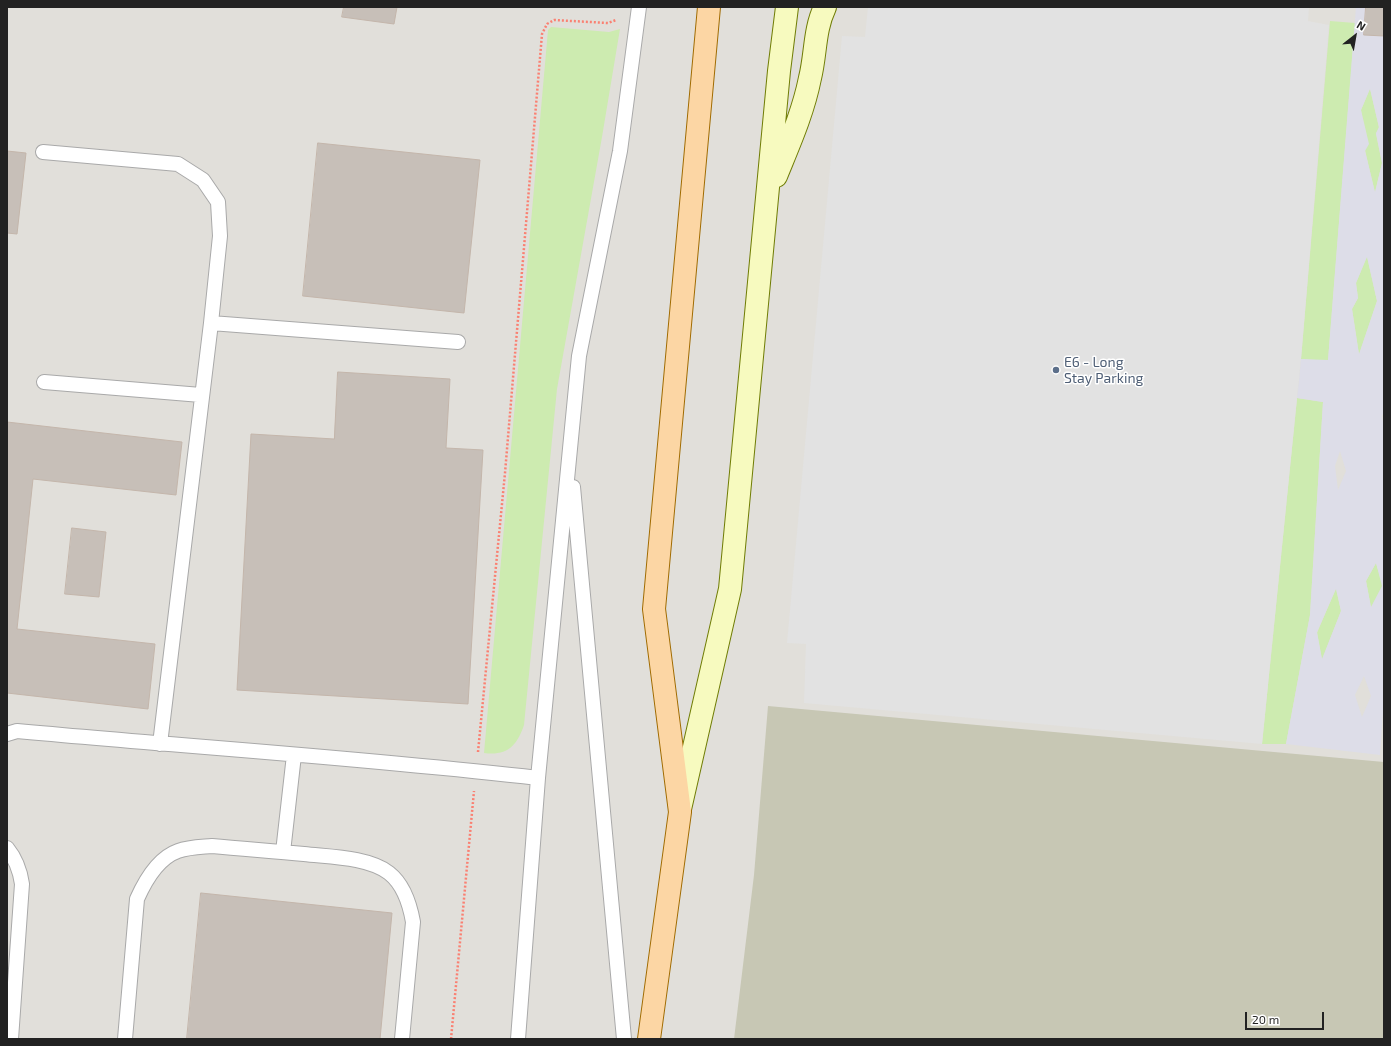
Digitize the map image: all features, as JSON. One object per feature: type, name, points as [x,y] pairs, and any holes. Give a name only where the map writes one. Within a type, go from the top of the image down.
[{"type":"main road","points":[[680,812],[654,609],[709,7]]},
{"type":"main road","points":[[649,1039],[680,812],[730,589],[767,198],[787,7]]},
{"type":"main road","points":[[767,198],[801,117],[811,77],[815,39],[825,7]]},
{"type":"lane","points":[[518,1039],[538,778],[579,356],[620,151],[638,7]]},
{"type":"lane","points":[[43,152],[178,164],[203,180],[218,202],[220,236],[211,323],[201,395],[160,744]]},
{"type":"lane","points":[[211,323],[458,342]]},
{"type":"lane","points":[[44,382],[201,395]]},
{"type":"lane","points":[[570,452],[624,1039]]},
{"type":"lane","points":[[7,734],[17,731],[476,771],[538,778]]},
{"type":"lane","points":[[282,852],[294,756]]},
{"type":"lane","points":[[125,1039],[137,899],[150,875],[167,857],[177,851],[194,847],[212,846],[342,858],[363,862],[390,873],[400,886],[411,910],[413,922],[402,1039]]},
{"type":"lane","points":[[7,848],[20,870],[22,884],[11,1039]]},
{"type":"path","points":[[452,1039],[476,771],[506,473],[542,34],[546,24],[554,20],[608,23],[617,19]]},
{"type":"shaded area","points":[[7,7],[1384,7],[1384,1039],[7,1039]]},
{"type":"shaded area","name":"E6 - Long Stay Parking","points":[[868,7],[1309,7],[1308,21],[1329,25],[1301,359],[1262,744],[804,703],[806,644],[787,643],[842,36],[865,37]]},
{"type":"shaded area","points":[[1356,7],[1366,7],[1364,34],[1384,36],[1384,412],[1382,416],[1384,428],[1384,696],[1380,755],[1286,744],[1310,615],[1323,402],[1297,398],[1301,359],[1328,360]],"holes":[[[1370,89],[1379,127],[1376,133],[1382,163],[1375,192],[1365,151],[1369,144],[1361,110]],[[1367,257],[1377,301],[1359,354],[1352,309],[1358,298],[1356,283]],[[1340,451],[1346,471],[1338,490],[1335,466]],[[1376,563],[1382,586],[1371,607],[1366,581]],[[1336,589],[1341,611],[1322,659],[1317,632]],[[1364,676],[1371,696],[1362,717],[1355,695]]]},
{"type":"shaded area","points":[[768,706],[1384,762],[1384,1039],[734,1039],[754,875]]},
{"type":"green space","points":[[1330,21],[1355,23],[1328,361],[1301,359]]},
{"type":"green space","points":[[551,27],[609,32],[620,29],[557,389],[524,725],[518,739],[510,748],[499,753],[492,754],[484,753],[548,30]]},
{"type":"green space","points":[[1370,88],[1379,128],[1376,134],[1382,163],[1375,193],[1365,150],[1361,110]]},
{"type":"green space","points":[[1367,256],[1377,301],[1359,355],[1352,309],[1358,298],[1356,283]]},
{"type":"green space","points":[[1297,398],[1323,402],[1310,615],[1286,744],[1262,744]]},
{"type":"green space","points":[[1376,563],[1383,586],[1371,608],[1366,581]]},
{"type":"green space","points":[[1336,588],[1341,611],[1322,660],[1317,633]]},
{"type":"building","points":[[344,7],[397,7],[394,24],[342,17]]},
{"type":"building","points":[[1366,7],[1384,7],[1384,36],[1364,35]]},
{"type":"building","points":[[318,143],[480,160],[464,313],[303,296]]},
{"type":"building","points":[[7,151],[26,153],[17,234],[7,233]]},
{"type":"building","points":[[338,372],[450,379],[446,448],[483,450],[468,704],[237,690],[251,434],[334,439]]},
{"type":"building","points":[[7,422],[182,442],[176,495],[33,479],[17,629],[155,644],[148,709],[7,693]]},
{"type":"building","points":[[72,528],[106,532],[99,597],[65,594]]},
{"type":"building","points":[[201,893],[392,913],[380,1039],[187,1039]]},
{"type":"place","name":"E6 - Long Stay Parking","points":[[1056,370]]}]
